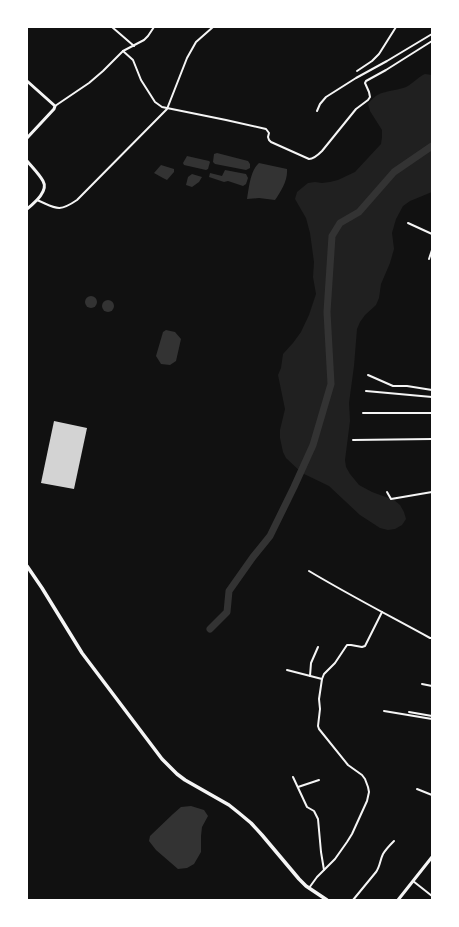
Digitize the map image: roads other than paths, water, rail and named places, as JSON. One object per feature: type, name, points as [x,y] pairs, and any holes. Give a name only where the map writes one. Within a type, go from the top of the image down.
[{"type":"main road","points":[[27,566],[82,653],[162,759],[185,780],[229,805],[240,813],[262,835],[298,879],[327,900]]},
{"type":"street","points":[[112,27],[134,46]]},
{"type":"street","points":[[37,200],[57,209],[66,207],[77,200],[168,109],[187,58],[196,42],[209,28],[213,27]]},
{"type":"street","points":[[357,72],[379,54],[396,27]]},
{"type":"street","points":[[27,138],[52,112],[55,106],[89,83],[123,52],[144,40],[152,28]]},
{"type":"street","points":[[317,111],[320,104],[326,97],[432,34]]},
{"type":"street","points":[[123,52],[133,60],[142,80],[155,102],[162,107],[266,129],[269,133],[268,137],[271,142],[312,159],[322,151],[356,109],[368,100],[370,97],[365,83],[366,81],[432,41]]},
{"type":"street","points":[[27,81],[55,106]]},
{"type":"street","points":[[27,161],[44,182],[44,187],[37,200],[27,209]]},
{"type":"street","points":[[408,223],[432,234]]},
{"type":"street","points":[[429,259],[432,250]]},
{"type":"street","points":[[368,375],[393,386],[407,386],[432,390]]},
{"type":"street","points":[[366,391],[432,397]]},
{"type":"street","points":[[363,413],[432,413]]},
{"type":"street","points":[[353,440],[432,439]]},
{"type":"street","points":[[387,492],[391,499],[432,492]]},
{"type":"street","points":[[309,571],[335,587],[432,638]]},
{"type":"street","points":[[309,888],[340,853],[352,834],[367,801],[369,792],[365,779],[362,775],[348,765],[319,728],[319,699],[322,679],[324,674],[339,658],[347,646],[364,646],[382,612]]},
{"type":"street","points":[[310,676],[311,663],[318,647]]},
{"type":"street","points":[[287,670],[322,679]]},
{"type":"street","points":[[422,684],[432,686]]},
{"type":"street","points":[[384,711],[432,718]]},
{"type":"street","points":[[409,712],[432,718]]},
{"type":"street","points":[[293,777],[307,807],[314,811],[318,819],[324,870]]},
{"type":"street","points":[[298,787],[319,780]]},
{"type":"street","points":[[417,788],[432,795]]},
{"type":"street","points":[[353,900],[376,872],[383,855],[394,841]]},
{"type":"street","points":[[398,900],[432,856]]},
{"type":"street","points":[[413,881],[432,896]]},
{"type":"waterway","points":[[210,629],[227,612],[229,591],[270,536],[313,445],[331,384],[327,312],[332,236],[340,223],[359,212],[394,172],[432,146]]}]
